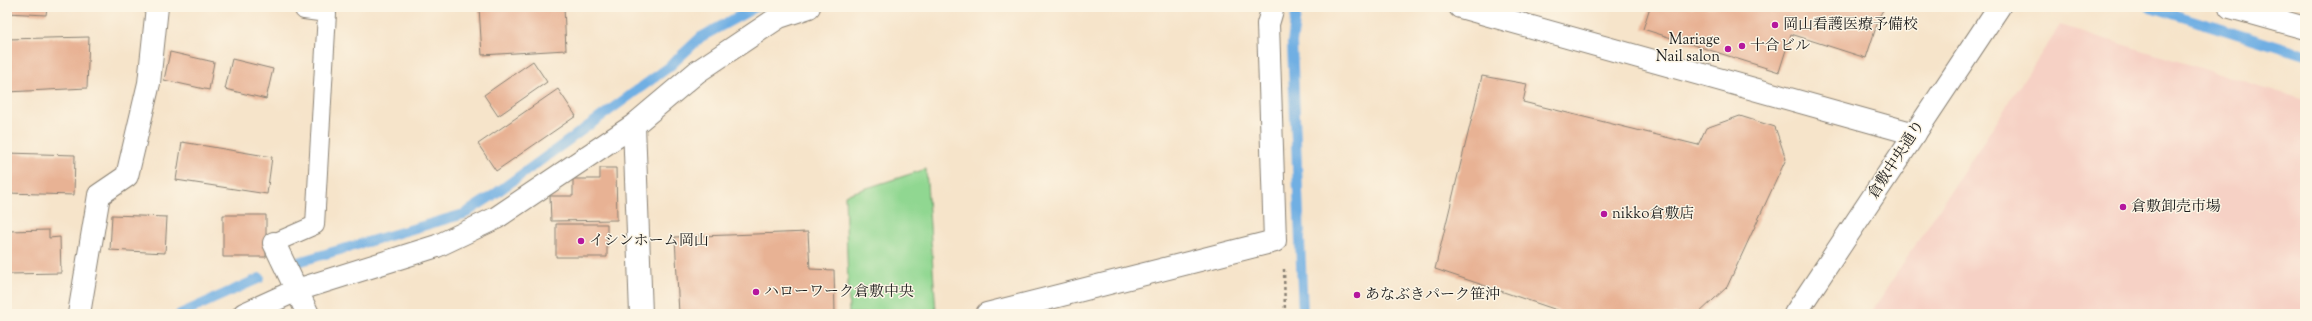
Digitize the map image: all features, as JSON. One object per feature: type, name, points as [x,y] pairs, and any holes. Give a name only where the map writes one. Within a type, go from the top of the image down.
[{"type":"street","points":[[79,314],[99,195],[127,176],[149,83],[157,7]]},
{"type":"street","points":[[244,314],[297,290],[437,246],[496,218],[634,125],[697,72],[779,17],[809,7]]},
{"type":"street","points":[[987,314],[1275,241],[1268,24],[1273,7]]},
{"type":"street","points":[[1460,7],[1915,134]]},
{"type":"street","name":"倉敷中央通り","points":[[1796,314],[1999,7]]},
{"type":"street","points":[[2230,7],[2305,28]]},
{"type":"street","points":[[634,125],[641,314]]},
{"type":"street","points":[[274,243],[308,314]]},
{"type":"lane","points":[[274,243],[315,225],[327,13],[304,10],[305,7]]},
{"type":"path","points":[[1275,241],[1284,260],[1285,314]]},
{"type":"shaded area","name":"倉敷卸売市場","points":[[2060,25],[2305,100],[2305,314],[1870,314]]},
{"type":"green space","points":[[926,169],[936,312],[928,314],[849,314],[845,195]]},
{"type":"building","points":[[7,7],[47,7],[46,15],[7,13]]},
{"type":"building","points":[[479,7],[564,7],[566,50],[482,55]]},
{"type":"building","name":"十合ビル","points":[[1650,7],[1885,7],[1880,15],[1866,58],[1791,34],[1779,72],[1643,29]]},
{"type":"building","points":[[89,37],[87,88],[7,92],[7,39]]},
{"type":"building","points":[[170,52],[214,62],[209,90],[164,80]]},
{"type":"building","points":[[232,59],[273,69],[266,99],[225,89]]},
{"type":"building","points":[[533,61],[547,82],[498,116],[484,95]]},
{"type":"building","name":"nikko倉敷店","points":[[1482,76],[1527,84],[1523,102],[1698,145],[1706,128],[1740,116],[1775,127],[1786,159],[1727,287],[1698,314],[1569,314],[1435,269]]},
{"type":"building","points":[[558,89],[576,116],[496,171],[478,144]]},
{"type":"building","points":[[182,142],[272,157],[267,194],[176,180]]},
{"type":"building","points":[[7,153],[75,155],[74,195],[7,193]]},
{"type":"building","points":[[600,168],[616,168],[617,220],[551,221],[550,196],[573,196],[573,179],[600,179]]},
{"type":"building","points":[[112,215],[167,217],[165,253],[110,250]]},
{"type":"building","points":[[223,215],[266,215],[266,257],[223,257]]},
{"type":"building","name":"イシンホーム岡山","points":[[556,224],[607,224],[607,257],[556,257]]},
{"type":"building","points":[[49,230],[49,238],[60,237],[61,273],[8,274],[7,231]]},
{"type":"building","name":"ハローワーク倉敷中央","points":[[808,232],[810,269],[834,270],[835,314],[679,314],[675,237]]},
{"type":"waterway","points":[[291,264],[464,214],[492,196],[669,67],[701,37],[756,7]]},
{"type":"waterway","points":[[1297,7],[1292,43],[1303,314]]},
{"type":"waterway","points":[[2150,7],[2305,55]]},
{"type":"waterway","points":[[180,314],[260,278]]},
{"type":"place","name":"岡山看護医療予備校","points":[[1775,25]]},
{"type":"place","name":"十合ビル","points":[[1742,46]]},
{"type":"place","name":"Mariage Nail salon","points":[[1728,49]]},
{"type":"place","name":"倉敷卸売市場","points":[[2123,207]]},
{"type":"place","name":"nikko倉敷店","points":[[1604,214]]},
{"type":"place","name":"イシンホーム岡山","points":[[581,241]]},
{"type":"place","name":"ハローワーク倉敷中央","points":[[756,292]]},
{"type":"place","name":"あなぶきパーク笹沖","points":[[1357,295]]}]
